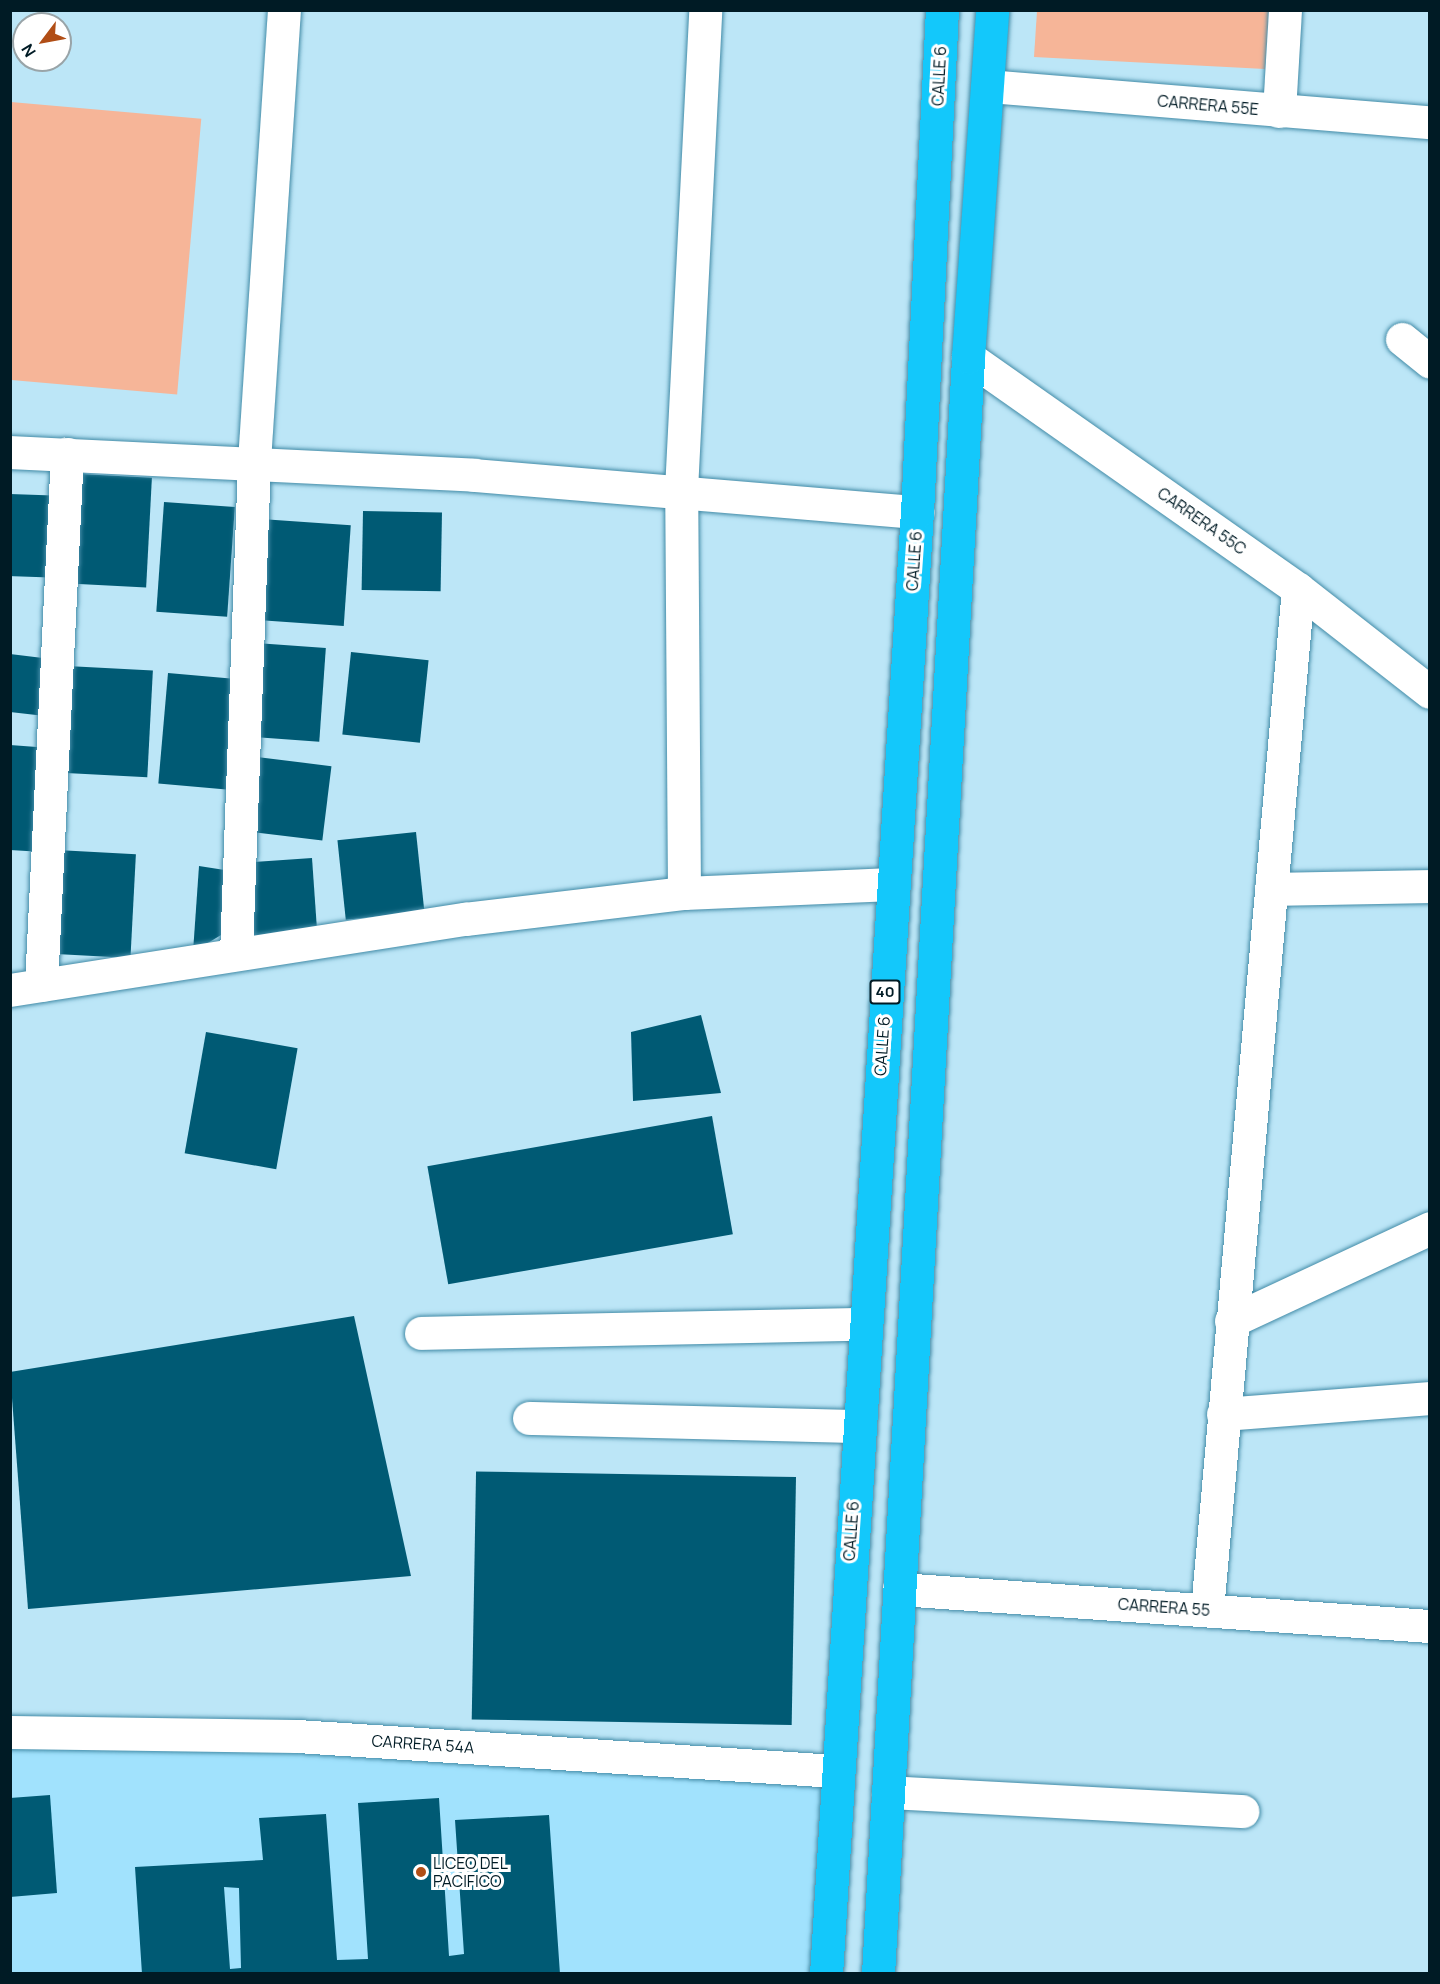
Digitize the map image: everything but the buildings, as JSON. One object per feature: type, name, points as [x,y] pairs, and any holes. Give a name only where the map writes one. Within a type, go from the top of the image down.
[{"type":"highway","name":"CALLE 6","points":[[826,1974],[857,1426],[917,512],[942,10]]},
{"type":"highway","points":[[878,1974],[968,357],[992,10]]},
{"type":"street","points":[[236,953],[254,461],[284,10]]},
{"type":"street","points":[[684,893],[681,490],[705,10]]},
{"type":"street","points":[[1279,111],[1285,10]]},
{"type":"street","name":"CARRERA 55E","points":[[988,86],[1430,122]]},
{"type":"street","points":[[1402,339],[1430,362]]},
{"type":"street","name":"CARRERA 55C","points":[[968,357],[1298,589],[1430,692]]},
{"type":"street","points":[[10,452],[254,461],[681,490],[917,512]]},
{"type":"street","points":[[67,454],[26,987],[236,953],[684,893],[892,884]]},
{"type":"street","points":[[1207,1610],[1298,589]]},
{"type":"street","points":[[1271,889],[1430,886]]},
{"type":"street","points":[[1231,1321],[1430,1228]]},
{"type":"street","points":[[421,1333],[864,1324]]},
{"type":"street","points":[[1223,1414],[1430,1398]]},
{"type":"street","points":[[529,1418],[857,1426]]},
{"type":"street","name":"CARRERA 55","points":[[899,1589],[1430,1626]]},
{"type":"street","name":"CARRERA 54A","points":[[10,1732],[297,1736],[836,1771]]},
{"type":"street","points":[[888,1792],[1242,1811]]},
{"type":"shaded area","points":[[1037,11],[1269,11],[1265,69],[1034,57]]},
{"type":"shaded area","points":[[11,102],[201,119],[177,395],[10,380]]},
{"type":"shaded area","name":"LICEO DEL PACIFICO","points":[[11,1735],[835,1771],[826,1973],[11,1974]]},
{"type":"place","name":"LICEO DEL PACIFICO","points":[[421,1872]]}]
